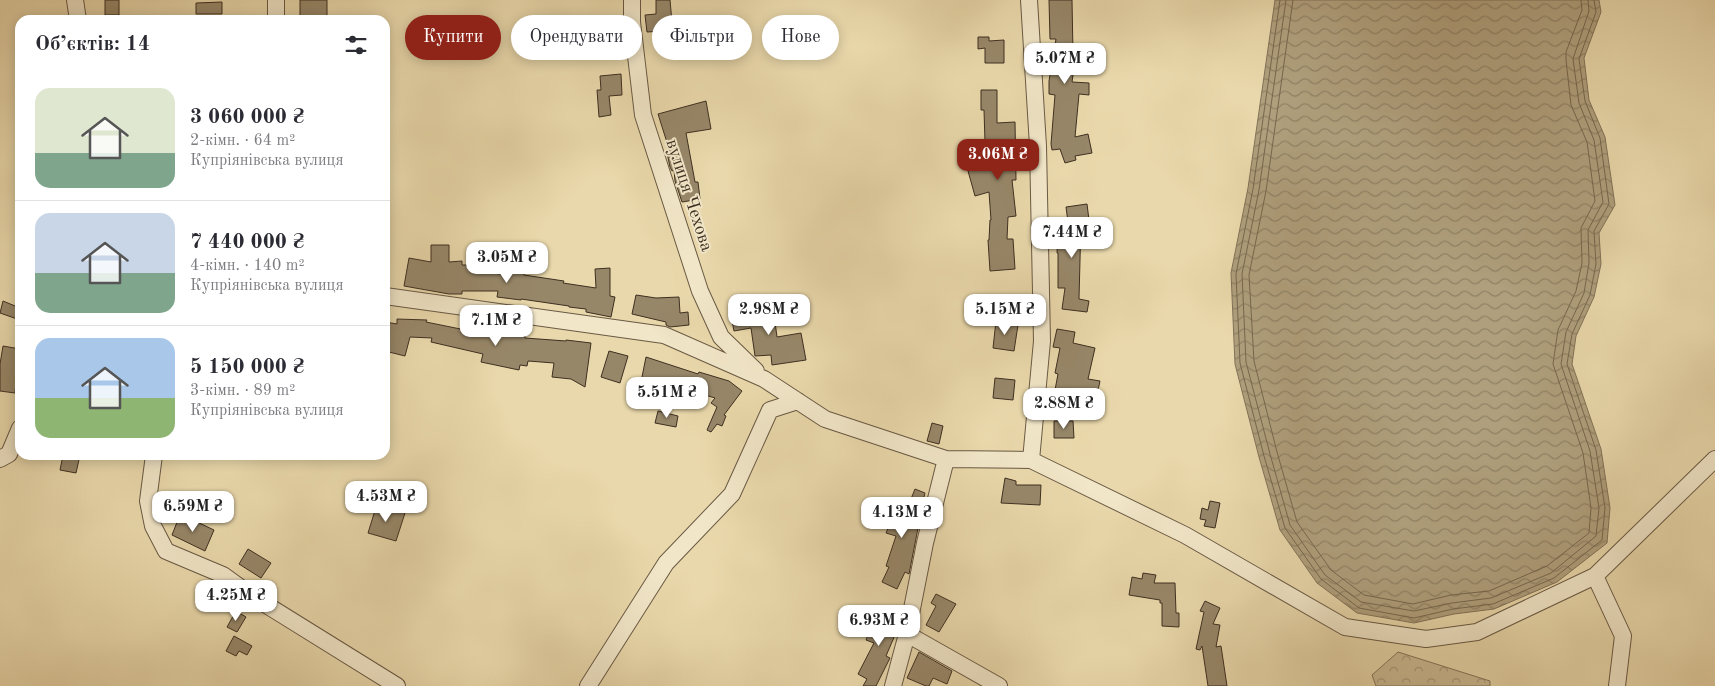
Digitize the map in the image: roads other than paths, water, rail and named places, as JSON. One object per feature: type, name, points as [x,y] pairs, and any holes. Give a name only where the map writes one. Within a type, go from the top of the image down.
[{"type":"street","points":[[75,0],[77,15]]},
{"type":"street","points":[[276,0],[276,15]]},
{"type":"street","name":"вулиця Чехова","points":[[632,0],[632,22],[643,115],[700,291],[722,337],[764,379]]},
{"type":"street","points":[[1028,0],[1038,146],[1042,342],[1031,460]]},
{"type":"street","points":[[390,297],[664,335],[764,379],[825,419],[946,459],[1031,460],[1184,535],[1345,627],[1426,639],[1477,632],[1595,576],[1715,459]]},
{"type":"street","points":[[588,686],[666,563],[732,494],[770,410],[798,401]]},
{"type":"street","points":[[0,459],[9,454],[15,440]]},
{"type":"street","points":[[893,686],[907,634],[925,543],[946,459]]},
{"type":"street","points":[[153,460],[148,501],[152,526],[166,551],[223,575],[252,596],[397,686]]},
{"type":"street","points":[[1595,576],[1623,636],[1617,686]]},
{"type":"street","points":[[907,634],[999,686]]},
{"type":"water","points":[[1275,0],[1599,0],[1601,12],[1584,58],[1589,100],[1605,137],[1615,205],[1599,233],[1601,264],[1594,297],[1576,336],[1572,364],[1601,449],[1610,508],[1607,543],[1557,582],[1494,609],[1454,614],[1414,623],[1357,613],[1317,583],[1280,530],[1235,364],[1231,273],[1248,188]]}]
